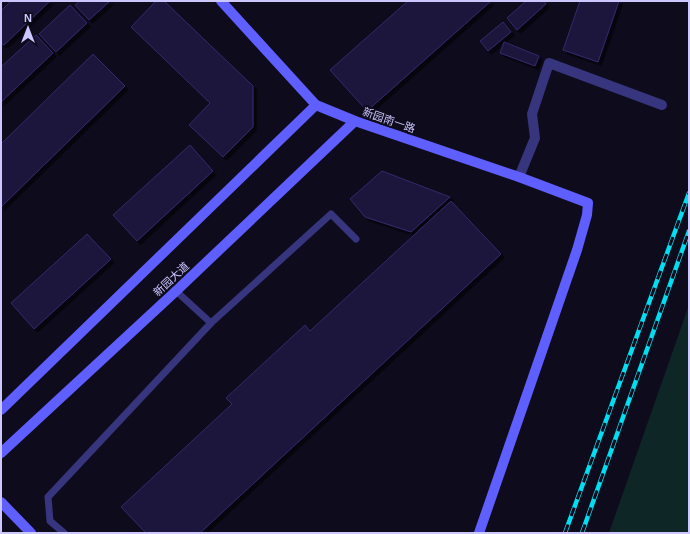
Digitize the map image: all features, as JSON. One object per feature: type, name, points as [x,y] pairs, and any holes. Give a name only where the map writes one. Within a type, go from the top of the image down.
[{"type":"street","name":"新园南一路","points":[[222,1],[316,106],[355,121],[519,177],[588,203],[587,215],[577,250],[479,533]]},
{"type":"street","points":[[519,177],[535,138],[532,114],[549,63],[662,105]]},
{"type":"street","points":[[1,410],[316,106]]},
{"type":"street","name":"新园大道","points":[[1,453],[176,291],[355,121]]},
{"type":"street","points":[[1,502],[31,533]]},
{"type":"lane","points":[[64,533],[50,520],[48,497],[211,323],[332,214],[356,239]]},
{"type":"lane","points":[[176,291],[211,323]]},
{"type":"green space","points":[[689,305],[689,533],[609,533]]},
{"type":"building","points":[[11,1],[50,1],[4,45],[1,43],[1,11]]},
{"type":"building","points":[[80,1],[110,1],[89,20],[75,5]]},
{"type":"building","points":[[156,1],[164,1],[253,86],[253,127],[223,157],[189,125],[210,103],[131,27]]},
{"type":"building","points":[[408,1],[491,1],[367,111],[330,70]]},
{"type":"building","points":[[526,1],[544,1],[546,4],[517,30],[507,18]]},
{"type":"building","points":[[580,1],[619,1],[598,62],[563,50]]},
{"type":"building","points":[[70,5],[87,23],[56,52],[39,34]]},
{"type":"building","points":[[503,22],[511,32],[488,51],[480,41]]},
{"type":"building","points":[[36,35],[53,53],[1,102],[1,67]]},
{"type":"building","points":[[504,42],[539,56],[535,66],[500,53]]},
{"type":"building","points":[[93,54],[125,86],[1,207],[1,144]]},
{"type":"building","points":[[190,145],[213,171],[137,241],[113,215]]},
{"type":"building","points":[[382,171],[450,197],[411,232],[365,217],[350,199]]},
{"type":"building","points":[[451,201],[501,254],[200,533],[146,533],[121,507],[232,404],[226,398],[305,325],[310,331]]},
{"type":"building","points":[[87,234],[111,259],[34,329],[11,303]]},
{"type":"railway","points":[[565,533],[689,193]]},
{"type":"railway","points":[[582,533],[689,231]]}]
